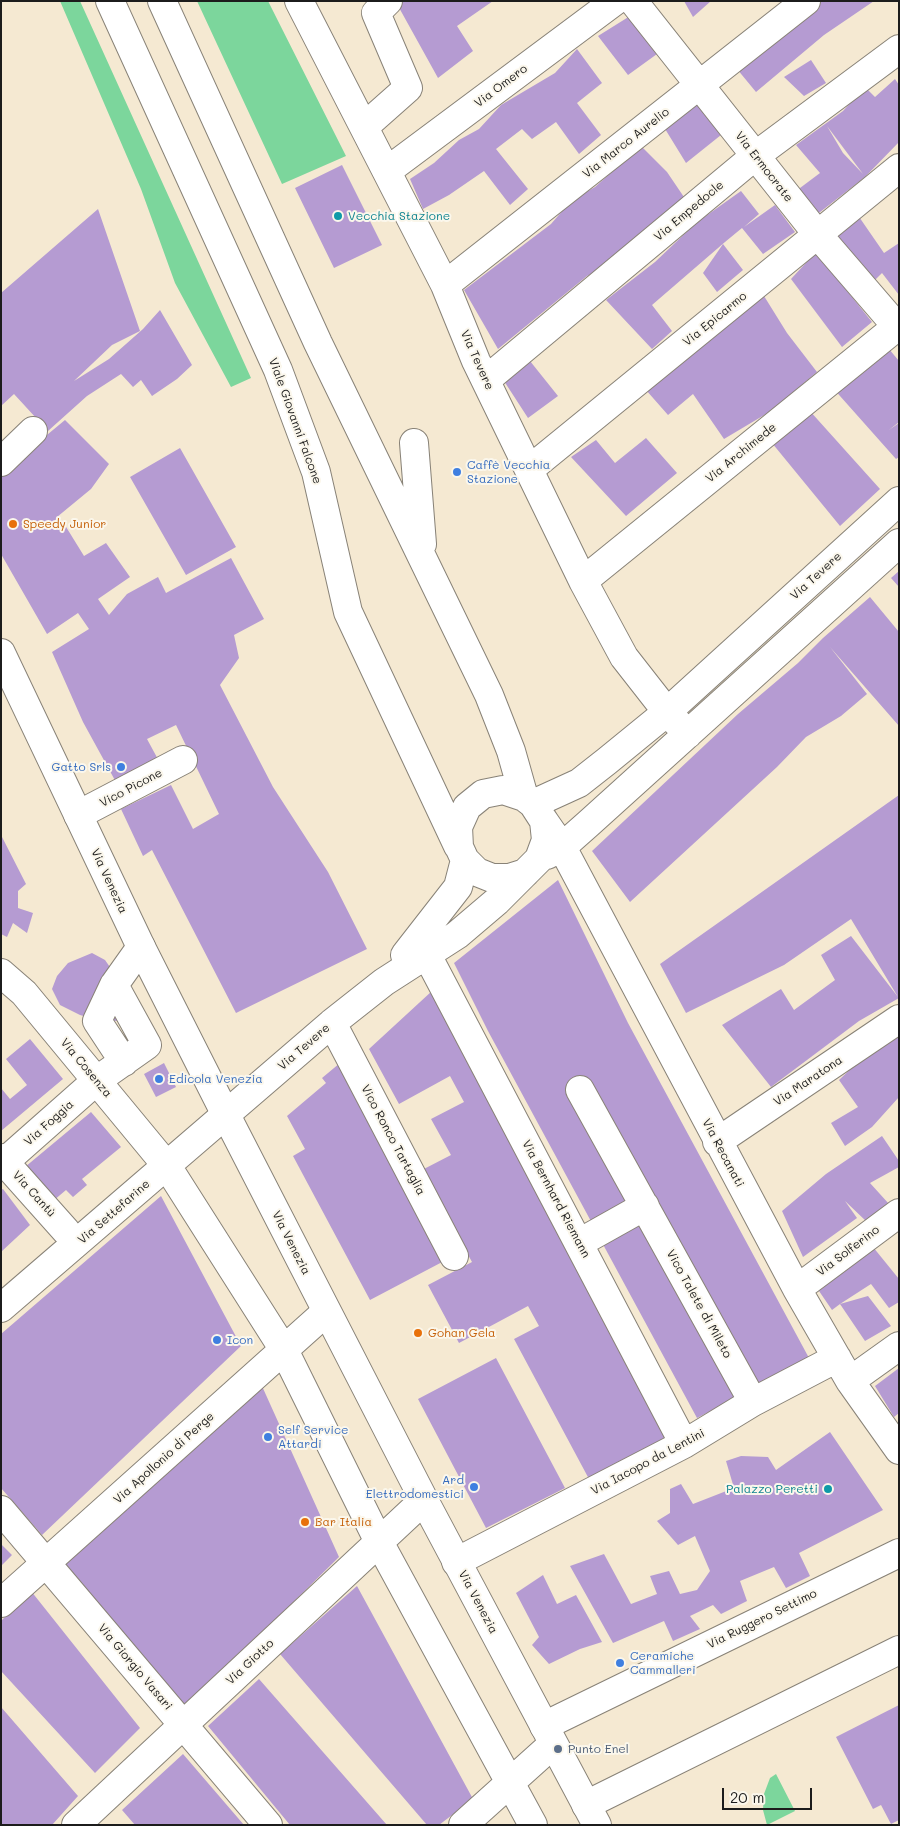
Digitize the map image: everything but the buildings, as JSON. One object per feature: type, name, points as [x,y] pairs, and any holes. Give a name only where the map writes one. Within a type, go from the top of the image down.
[{"type":"street","name":"Viale Giovanni Falcone","points":[[110,1],[278,370],[316,472],[348,612],[462,854]]},
{"type":"street","points":[[162,1],[318,343],[489,695],[534,807],[542,859]]},
{"type":"street","name":"Via Tevere","points":[[299,1],[445,285],[486,380],[583,581],[624,657],[667,712],[688,734]]},
{"type":"street","points":[[364,127],[408,88],[376,13],[388,1]]},
{"type":"street","name":"Via Omero","points":[[387,172],[615,1]]},
{"type":"street","name":"Via Ermocrate","points":[[633,1],[701,84],[818,235],[898,327]]},
{"type":"street","name":"Via Marco Aurelio","points":[[445,285],[806,1]]},
{"type":"street","name":"Via Empedocle","points":[[486,380],[755,156],[899,49]]},
{"type":"street","name":"Via Epicarmo","points":[[530,470],[899,168]]},
{"type":"street","name":"Via Archimede","points":[[583,581],[898,327]]},
{"type":"street","points":[[1,462],[33,431]]},
{"type":"street","points":[[414,443],[424,561]]},
{"type":"street","name":"Via Tevere","points":[[534,807],[578,783],[667,712],[899,501]]},
{"type":"street","points":[[462,854],[477,872],[492,878],[509,878],[542,859],[688,734],[899,543]]},
{"type":"street","name":"Via Venezia","points":[[1,653],[141,947],[326,1312],[456,1562],[591,1815]]},
{"type":"street","name":"Vico Picone","points":[[78,815],[183,760]]},
{"type":"street","points":[[422,948],[458,886],[462,854],[458,827],[466,807],[483,794],[504,790],[534,807]]},
{"type":"street","name":"Via Tevere","points":[[226,1115],[422,948],[457,935],[542,859]]},
{"type":"street","name":"Via Recanati","points":[[542,859],[717,1142],[850,1382],[899,1450]]},
{"type":"street","name":"Via Foggia","points":[[2,1162],[96,1080],[147,1046],[114,985],[141,947]]},
{"type":"street","name":"Via Bernhard Riemann","points":[[422,948],[684,1444]]},
{"type":"street","name":"Via Cosenza","points":[[1,973],[24,993],[167,1166]]},
{"type":"street","name":"Via Maratona","points":[[717,1142],[899,1019]]},
{"type":"street","name":"Vico Ronco Tartaglia","points":[[332,1023],[454,1256]]},
{"type":"street","name":"Vico Talete di Mileto","points":[[580,1090],[753,1402]]},
{"type":"street","name":"Via Settefarine","points":[[1,1308],[226,1115]]},
{"type":"street","name":"Via Cantù","points":[[2,1162],[66,1231]]},
{"type":"street","points":[[167,1166],[284,1350],[379,1542],[533,1825]]},
{"type":"street","points":[[579,1243],[645,1206]]},
{"type":"street","name":"Via Solferino","points":[[797,1289],[899,1213]]},
{"type":"street","name":"Via Apollonio di Perge","points":[[1,1603],[326,1312]]},
{"type":"street","points":[[850,1382],[899,1346]]},
{"type":"street","name":"Via Iacopo da Lentini","points":[[456,1562],[684,1444],[753,1402],[837,1358]]},
{"type":"street","name":"Via Giotto","points":[[76,1825],[424,1500]]},
{"type":"street","name":"Via Giorgio Vasari","points":[[1,1510],[268,1825]]},
{"type":"street","name":"Via Ruggero Settimo","points":[[463,1825],[510,1782],[549,1735],[899,1553]]},
{"type":"street","points":[[591,1815],[899,1650]]},
{"type":"green space","points":[[60,1],[80,1],[251,378],[231,387],[175,283],[141,189]]},
{"type":"green space","points":[[197,1],[268,1],[346,156],[282,184]]},
{"type":"green space","points":[[776,1774],[795,1811],[767,1825],[763,1810],[764,1794],[770,1778]]},
{"type":"place","name":"Vecchia Stazione","points":[[338,216]]},
{"type":"place","name":"Caffè Vecchia Stazione","points":[[457,472]]},
{"type":"place","name":"Speedy Junior","points":[[13,524]]},
{"type":"place","name":"Gatto Srls","points":[[121,767]]},
{"type":"place","name":"Edicola Venezia","points":[[159,1079]]},
{"type":"place","name":"Gohan Gela","points":[[418,1333]]},
{"type":"place","name":"Icon","points":[[217,1340]]},
{"type":"place","name":"Self Service Attardi","points":[[268,1437]]},
{"type":"place","name":"Ard Elettrodomestici","points":[[474,1487]]},
{"type":"place","name":"Palazzo Peretti","points":[[828,1489]]},
{"type":"place","name":"Bar Italia","points":[[305,1522]]},
{"type":"place","name":"Ceramiche Cammalleri","points":[[620,1663]]},
{"type":"place","name":"Punto Enel","points":[[558,1749]]}]
